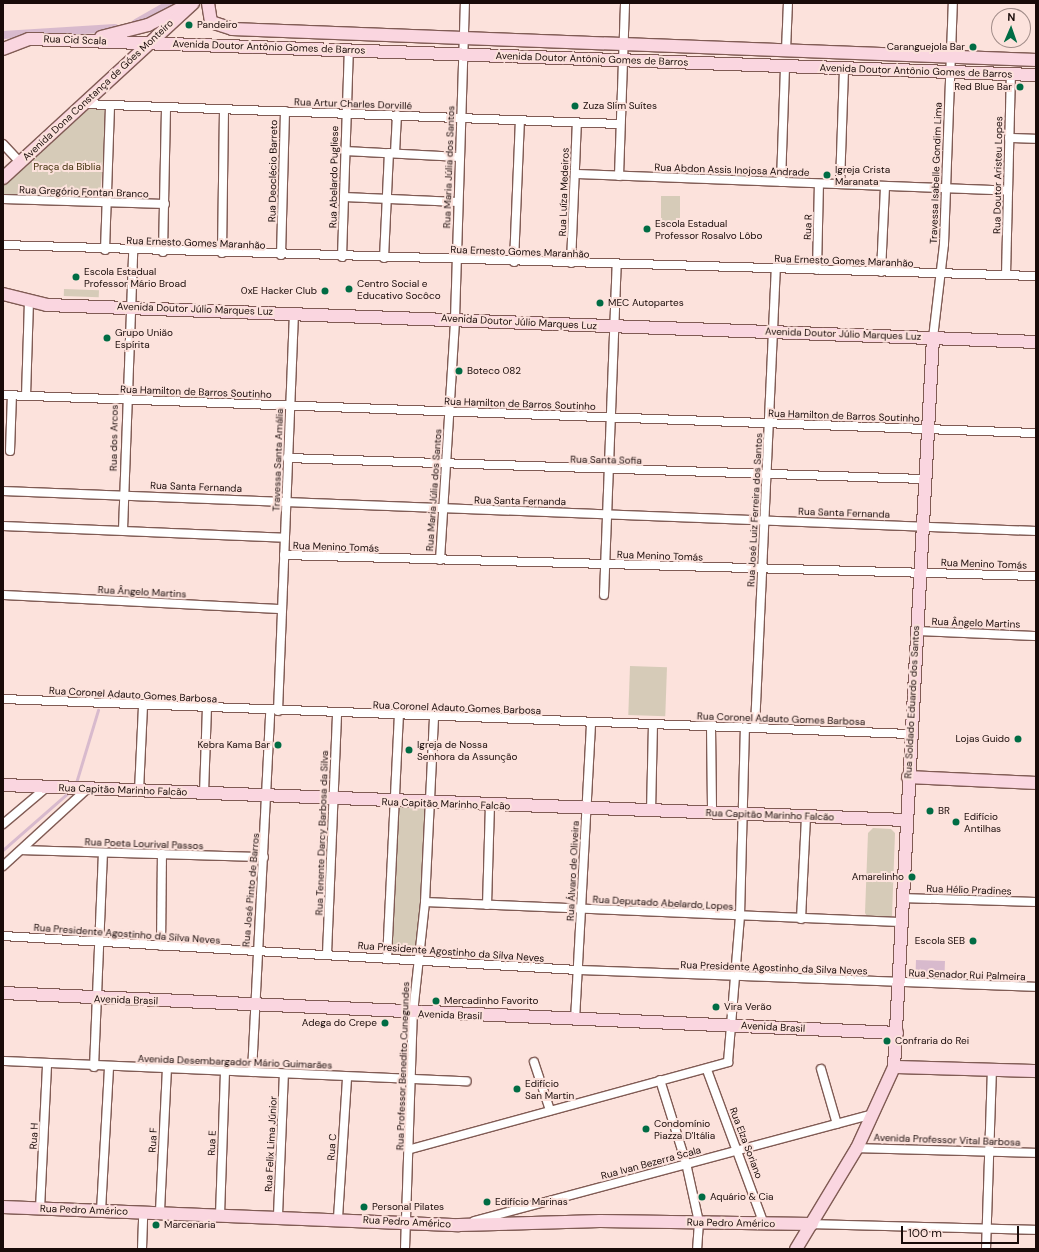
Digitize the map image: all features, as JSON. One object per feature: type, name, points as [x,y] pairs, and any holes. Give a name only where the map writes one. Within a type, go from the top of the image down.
[{"type":"street","points":[[82,40],[148,24],[193,3]]},
{"type":"street","name":"Avenida Dona Constança de Góes Monteiro","points":[[3,178],[193,3]]},
{"type":"street","name":"Avenida Doutor Antônio Gomes de Barros","points":[[208,3],[211,22],[232,29],[1036,60]]},
{"type":"street","points":[[463,38],[465,3]]},
{"type":"street","points":[[619,176],[625,3]]},
{"type":"street","points":[[786,50],[788,3]]},
{"type":"street","name":"Travessa Isabelle Gondim Lima","points":[[933,338],[938,273],[944,244],[947,188],[949,72],[953,3]]},
{"type":"street","points":[[232,29],[232,46]]},
{"type":"street","name":"Rua Maria Júlia dos Santos","points":[[440,560],[455,319],[463,38]]},
{"type":"street","name":"Rua Cid Scala","points":[[3,49],[23,39],[82,40],[149,44]]},
{"type":"street","name":"Avenida Doutor Antônio Gomes de Barros","points":[[149,44],[1036,75]]},
{"type":"street","name":"Rua Abelardo Pugliese","points":[[342,257],[345,114],[349,50]]},
{"type":"street","points":[[781,182],[785,66]]},
{"type":"street","points":[[840,184],[844,68]]},
{"type":"street","name":"Rua Doutor Aristeu Lopes","points":[[1006,275],[1011,74]]},
{"type":"street","name":"Rua Artur Charles Dorvillé","points":[[84,104],[620,124]]},
{"type":"street","points":[[105,250],[110,105]]},
{"type":"street","points":[[163,252],[166,107]]},
{"type":"street","points":[[222,253],[224,109]]},
{"type":"street","name":"Rua Deoclécio Barreto","points":[[281,255],[284,111]]},
{"type":"street","points":[[384,258],[396,115]]},
{"type":"street","points":[[514,262],[520,120]]},
{"type":"street","name":"Rua Luíza Medeiros","points":[[572,263],[577,122]]},
{"type":"street","points":[[1009,138],[1036,139]]},
{"type":"street","points":[[3,144],[20,162]]},
{"type":"street","points":[[345,151],[460,157]]},
{"type":"street","name":"Rua Abdon Assis Inojosa Andrade","points":[[575,174],[1008,191]]},
{"type":"street","name":"Rua R","points":[[817,270],[819,184]]},
{"type":"street","points":[[881,272],[884,186]]},
{"type":"street","points":[[344,197],[458,202]]},
{"type":"street","name":"Rua Gregório Fontan Branco","points":[[3,199],[107,204],[165,204]]},
{"type":"street","name":"Rua Ernesto Gomes Maranhão","points":[[3,245],[163,252],[1036,276]]},
{"type":"street","name":"Rua dos Arcos","points":[[123,530],[122,494],[125,400],[133,251]]},
{"type":"street","points":[[604,595],[617,264]]},
{"type":"street","name":"Rua José Luiz Ferreira dos Santos","points":[[755,727],[776,269]]},
{"type":"street","name":"Avenida Doutor Júlio Marques Luz","points":[[3,294],[29,302],[130,308],[294,312],[1036,342]]},
{"type":"street","points":[[26,396],[29,302]]},
{"type":"street","name":"Travessa Santa Amália","points":[[280,609],[284,555],[294,312]]},
{"type":"street","name":"Rua Soldado Eduardo dos Santos","points":[[894,1067],[901,898],[933,338]]},
{"type":"street","name":"Rua Hamilton de Barros Soutinho","points":[[3,395],[1036,433]]},
{"type":"street","points":[[10,451],[12,396]]},
{"type":"street","name":"Rua Santa Sofia","points":[[287,458],[446,465],[767,473],[925,479]]},
{"type":"street","name":"Rua Santa Fernanda","points":[[3,491],[286,500],[443,509],[607,513],[1036,531]]},
{"type":"street","name":"Rua Menino Tomás","points":[[3,526],[284,538]]},
{"type":"street","name":"Rua Menino Tomás","points":[[284,555],[1036,576]]},
{"type":"street","name":"Rua Ângelo Martins","points":[[3,595],[280,609]]},
{"type":"street","name":"Rua José Pinto de Barros","points":[[252,1072],[256,952],[264,857],[280,609]]},
{"type":"street","name":"Rua Ângelo Martins","points":[[916,631],[1036,636]]},
{"type":"street","name":"Rua Coronel Adauto Gomes Barbosa","points":[[3,699],[399,716],[755,727],[910,734]]},
{"type":"street","points":[[139,791],[144,706]]},
{"type":"street","points":[[204,793],[207,708]]},
{"type":"street","name":"Rua Tenente Darcy Barbosa da Silva","points":[[327,954],[336,713]]},
{"type":"street","points":[[387,959],[399,716]]},
{"type":"street","name":"Rua Professor Benedito Cunegundes","points":[[405,1249],[413,1080],[413,1013],[425,902],[434,717]]},
{"type":"street","name":"Rua Álvaro de Oliveira","points":[[575,1020],[591,722]]},
{"type":"street","points":[[652,812],[653,725]]},
{"type":"street","points":[[712,726],[712,813]]},
{"type":"street","points":[[410,1149],[660,1080],[707,1070],[728,1062],[732,1046],[735,976],[740,916],[741,813],[745,727]]},
{"type":"street","points":[[908,777],[1036,782]]},
{"type":"street","points":[[906,820],[910,788],[924,778]]},
{"type":"street","name":"Rua Capitão Marinho Falcão","points":[[3,785],[333,800],[430,802],[587,810],[741,813],[906,820]]},
{"type":"street","points":[[3,824],[47,787]]},
{"type":"street","points":[[3,866],[23,850],[87,788]]},
{"type":"street","points":[[487,905],[490,806]]},
{"type":"street","points":[[890,819],[906,807]]},
{"type":"street","points":[[801,919],[806,816]]},
{"type":"street","name":"Rua Poeta Lourival Passos","points":[[23,850],[264,857]]},
{"type":"street","points":[[94,1067],[103,853]]},
{"type":"street","points":[[161,946],[162,854]]},
{"type":"street","name":"Rua Hélio Pradines","points":[[901,898],[1036,902]]},
{"type":"street","name":"Rua Deputado Abelardo Lopes","points":[[425,902],[900,922]]},
{"type":"street","name":"Rua Presidente Agostinho da Silva Neves","points":[[3,936],[256,952],[327,954],[419,962],[897,983]]},
{"type":"street","name":"Rua Senador Rui Palmeira","points":[[897,983],[1036,988]]},
{"type":"street","name":"Avenida Brasil","points":[[3,993],[97,999],[896,1033]]},
{"type":"street","name":"Avenida Desembargador Mário Guimarães","points":[[3,1061],[94,1067],[467,1081]]},
{"type":"street","points":[[534,1062],[550,1110]]},
{"type":"street","name":"Rua H","points":[[40,1209],[47,1064]]},
{"type":"street","points":[[101,1211],[109,1067]]},
{"type":"street","points":[[796,1249],[857,1148],[894,1067],[1036,1072]]},
{"type":"street","name":"Rua F","points":[[160,1211],[167,1069]]},
{"type":"street","points":[[821,1069],[837,1124]]},
{"type":"street","name":"Rua Elza Soriano","points":[[707,1070],[738,1150],[764,1224]]},
{"type":"street","points":[[986,1249],[992,1070]]},
{"type":"street","name":"Rua E","points":[[220,1215],[225,1072]]},
{"type":"street","name":"Rua Felix Lima Júnior","points":[[278,1215],[284,1074]]},
{"type":"street","name":"Rua C","points":[[338,1218],[347,1077]]},
{"type":"street","points":[[660,1080],[686,1163],[699,1222],[697,1249]]},
{"type":"street","name":"Rua Ivan Bezerra Scala","points":[[459,1225],[873,1114]]},
{"type":"street","name":"Avenida Professor Vital Barbosa","points":[[857,1148],[1036,1153]]},
{"type":"street","name":"Rua Pedro Américo","points":[[3,1207],[101,1211],[160,1211],[220,1215],[278,1215],[459,1225],[699,1222],[812,1224]]},
{"type":"street","points":[[142,1249],[143,1212]]},
{"type":"street","points":[[812,1224],[1036,1230]]},
{"type":"green space","name":"Praça da Bíblia","points":[[93,96],[108,104],[100,195],[104,203],[3,199],[3,178]]},
{"type":"green space","points":[[661,196],[680,196],[680,227],[661,227]]},
{"type":"green space","points":[[64,289],[99,290],[99,297],[64,296]]},
{"type":"green space","points":[[630,666],[667,667],[665,716],[628,715]]},
{"type":"green space","points":[[394,801],[430,802],[424,960],[388,959]]},
{"type":"green space","points":[[873,828],[891,829],[895,833],[892,916],[887,919],[868,918],[865,913],[868,833]]},
{"type":"shaded area","points":[[916,960],[945,961],[944,976],[915,975]]},
{"type":"waterway","points":[[136,23],[171,3]]},
{"type":"waterway","points":[[3,35],[115,28]]},
{"type":"waterway","points":[[76,783],[98,710]]},
{"type":"waterway","points":[[3,850],[69,792]]},
{"type":"place","name":"Pandeiro","points":[[189,25]]},
{"type":"place","name":"Caranguejola Bar","points":[[973,47]]},
{"type":"place","name":"Red Blue Bar","points":[[1020,87]]},
{"type":"place","name":"Zuza Slim Suítes","points":[[575,106]]},
{"type":"place","name":"Igreja Crista Maranata","points":[[827,175]]},
{"type":"place","name":"Escola Estadual Professor Rosalvo Lôbo","points":[[647,229]]},
{"type":"place","name":"Escola Estadual Professor Mário Broad","points":[[76,277]]},
{"type":"place","name":"Centro Social e Educativo Socôco","points":[[349,289]]},
{"type":"place","name":"0xE Hacker Club","points":[[325,291]]},
{"type":"place","name":"MEC Autopartes","points":[[600,303]]},
{"type":"place","name":"Grupo União Espírita","points":[[107,338]]},
{"type":"place","name":"Boteco 082","points":[[459,371]]},
{"type":"place","name":"Lojas Guido","points":[[1018,739]]},
{"type":"place","name":"Kebra Kama Bar","points":[[278,745]]},
{"type":"place","name":"Igreja de Nossa Senhora da Assunção","points":[[409,750]]},
{"type":"place","name":"BR","points":[[930,811]]},
{"type":"place","name":"Edifício Antilhas","points":[[956,822]]},
{"type":"place","name":"Amarelinho","points":[[912,877]]},
{"type":"place","name":"Escola SEB","points":[[973,941]]},
{"type":"place","name":"Mercadinho Favorito","points":[[436,1001]]},
{"type":"place","name":"Vira Verão","points":[[716,1007]]},
{"type":"place","name":"Adega do Crepe","points":[[385,1023]]},
{"type":"place","name":"Confraria do Rei","points":[[887,1041]]},
{"type":"place","name":"Edifício San Martin","points":[[517,1089]]},
{"type":"place","name":"Condomínio Piazza D'Itália","points":[[646,1129]]},
{"type":"place","name":"Aquário & Cia","points":[[702,1197]]},
{"type":"place","name":"Edifício Marinas","points":[[487,1202]]},
{"type":"place","name":"Personal Pilates","points":[[364,1207]]},
{"type":"place","name":"Marcenaria","points":[[156,1225]]}]
